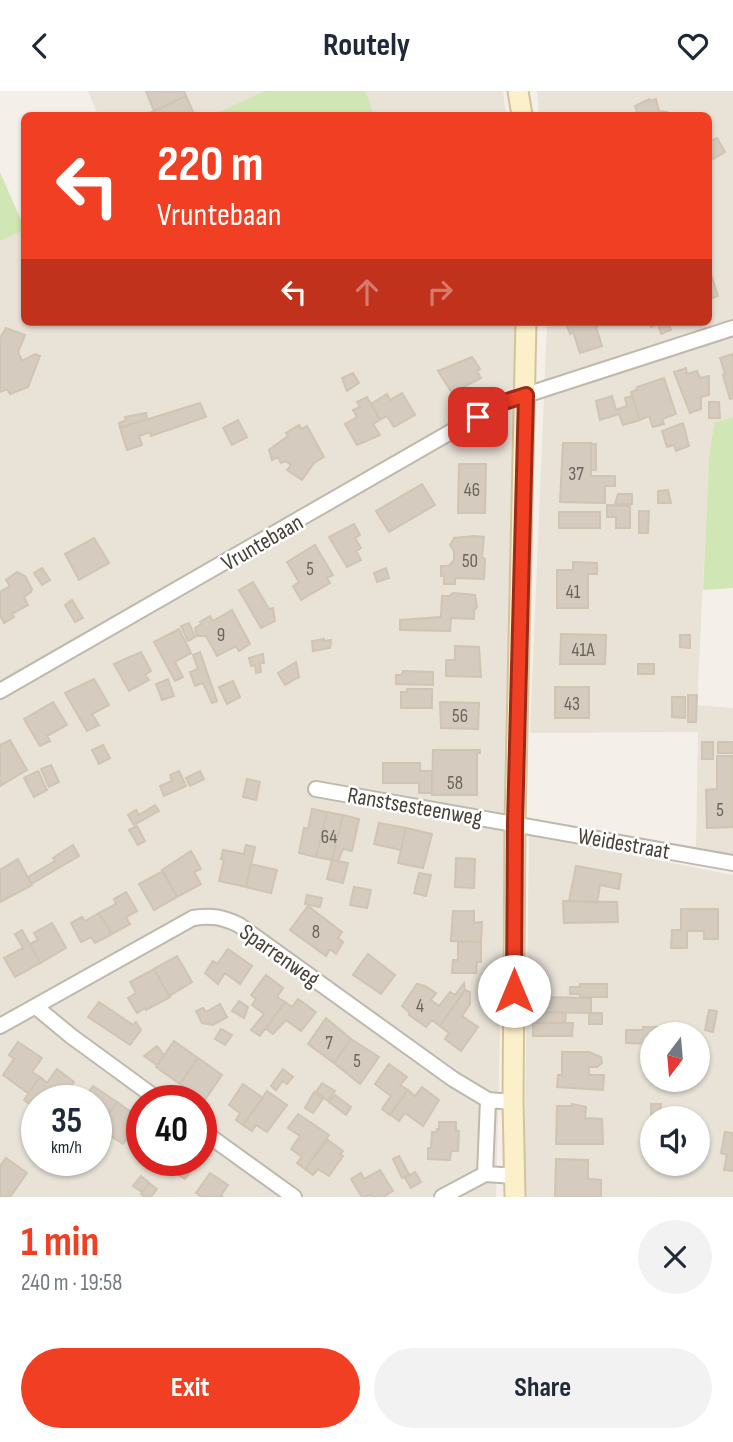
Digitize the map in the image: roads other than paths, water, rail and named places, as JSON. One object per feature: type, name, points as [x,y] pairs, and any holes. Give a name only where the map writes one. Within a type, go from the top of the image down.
[{"type":"street","points":[[518,91],[522,112]]},
{"type":"street","name":"Ranstsesteenweg","points":[[515,1197],[515,824],[526,326]]},
{"type":"street","name":"Vruntebaan","points":[[0,691],[501,403],[733,328]]},
{"type":"street","name":"Ranstsesteenweg","points":[[316,789],[515,824]]},
{"type":"street","name":"Weidestraat","points":[[515,824],[733,863]]},
{"type":"street","name":"Sparrenweg","points":[[0,1025],[193,918],[209,915],[225,918],[239,925],[453,1079],[488,1100],[513,1102]]},
{"type":"street","points":[[36,1007],[138,1085]]},
{"type":"street","points":[[485,1174],[488,1100]]},
{"type":"street","points":[[217,1142],[294,1197]]},
{"type":"street","points":[[442,1197],[485,1174],[516,1175]]}]
